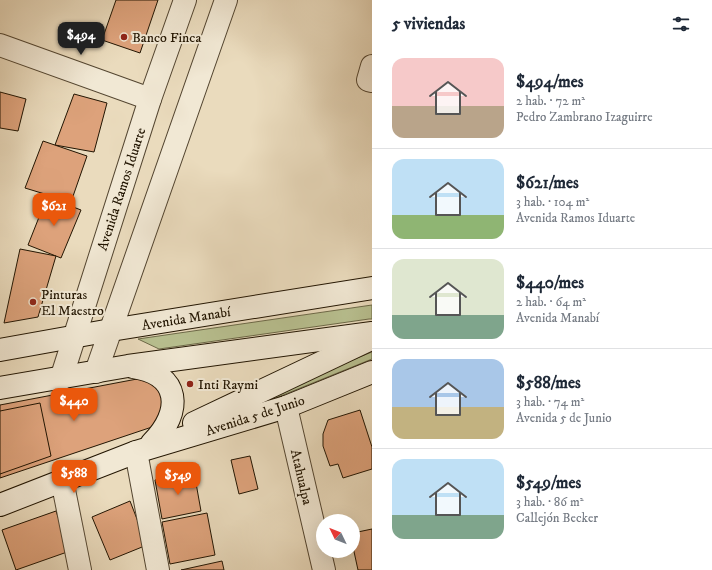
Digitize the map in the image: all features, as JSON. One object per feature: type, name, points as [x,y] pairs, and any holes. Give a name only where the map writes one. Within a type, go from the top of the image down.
[{"type":"street","name":"Avenida Ramos Iduarte","points":[[61,379],[150,99],[184,0]]},
{"type":"street","points":[[96,372],[226,0]]},
{"type":"street","points":[[0,45],[150,99]]},
{"type":"street","points":[[372,66],[368,80],[372,80]]},
{"type":"street","name":"Avenida Manabí","points":[[0,350],[74,338],[111,330],[372,288]]},
{"type":"street","points":[[0,388],[61,379],[128,366],[372,332]]},
{"type":"street","name":"Avenida 5 de Junio","points":[[0,505],[144,447],[372,339]]},
{"type":"street","points":[[128,366],[145,368],[154,373],[163,380],[173,398],[171,416],[167,426],[144,447],[158,570]]},
{"type":"street","name":"Avenida 5 de Junio","points":[[144,447],[286,407],[372,372]]},
{"type":"street","name":"Atahualpa","points":[[286,407],[324,570]]},
{"type":"street","points":[[62,480],[80,570]]},
{"type":"green space","points":[[372,305],[372,319],[159,349],[138,339]]},
{"type":"green space","points":[[372,352],[372,359],[251,408],[248,402]]},
{"type":"building","points":[[116,0],[158,0],[140,53],[102,40]]},
{"type":"building","points":[[0,92],[26,99],[18,131],[0,128]]},
{"type":"building","points":[[74,94],[107,103],[94,152],[55,145]]},
{"type":"building","points":[[43,141],[87,156],[71,202],[25,188]]},
{"type":"building","points":[[47,197],[81,210],[61,258],[28,245]]},
{"type":"building","points":[[20,249],[56,256],[38,317],[4,323]]},
{"type":"building","points":[[137,379],[147,380],[162,391],[164,409],[152,427],[0,478],[0,405]]},
{"type":"building","points":[[40,403],[51,456],[0,474],[0,411]]},
{"type":"building","points":[[360,410],[372,447],[372,469],[343,478],[338,464],[330,466],[323,446],[323,434],[328,420]]},
{"type":"building","points":[[250,456],[258,489],[239,494],[231,460]]},
{"type":"building","points":[[194,472],[201,511],[162,519],[155,480]]},
{"type":"building","points":[[130,501],[147,545],[110,560],[92,517]]},
{"type":"building","points":[[56,511],[70,551],[16,570],[2,530]]},
{"type":"building","points":[[207,513],[215,555],[170,564],[162,522]]},
{"type":"building","points":[[372,529],[372,570],[358,570],[355,558],[360,558],[360,532]]},
{"type":"building","points":[[222,561],[224,570],[181,570]]},
{"type":"place","name":"Banco Finca","points":[[124,37]]},
{"type":"place","name":"Pinturas El Maestro","points":[[33,302]]},
{"type":"place","name":"Inti Raymi","points":[[190,384]]}]
